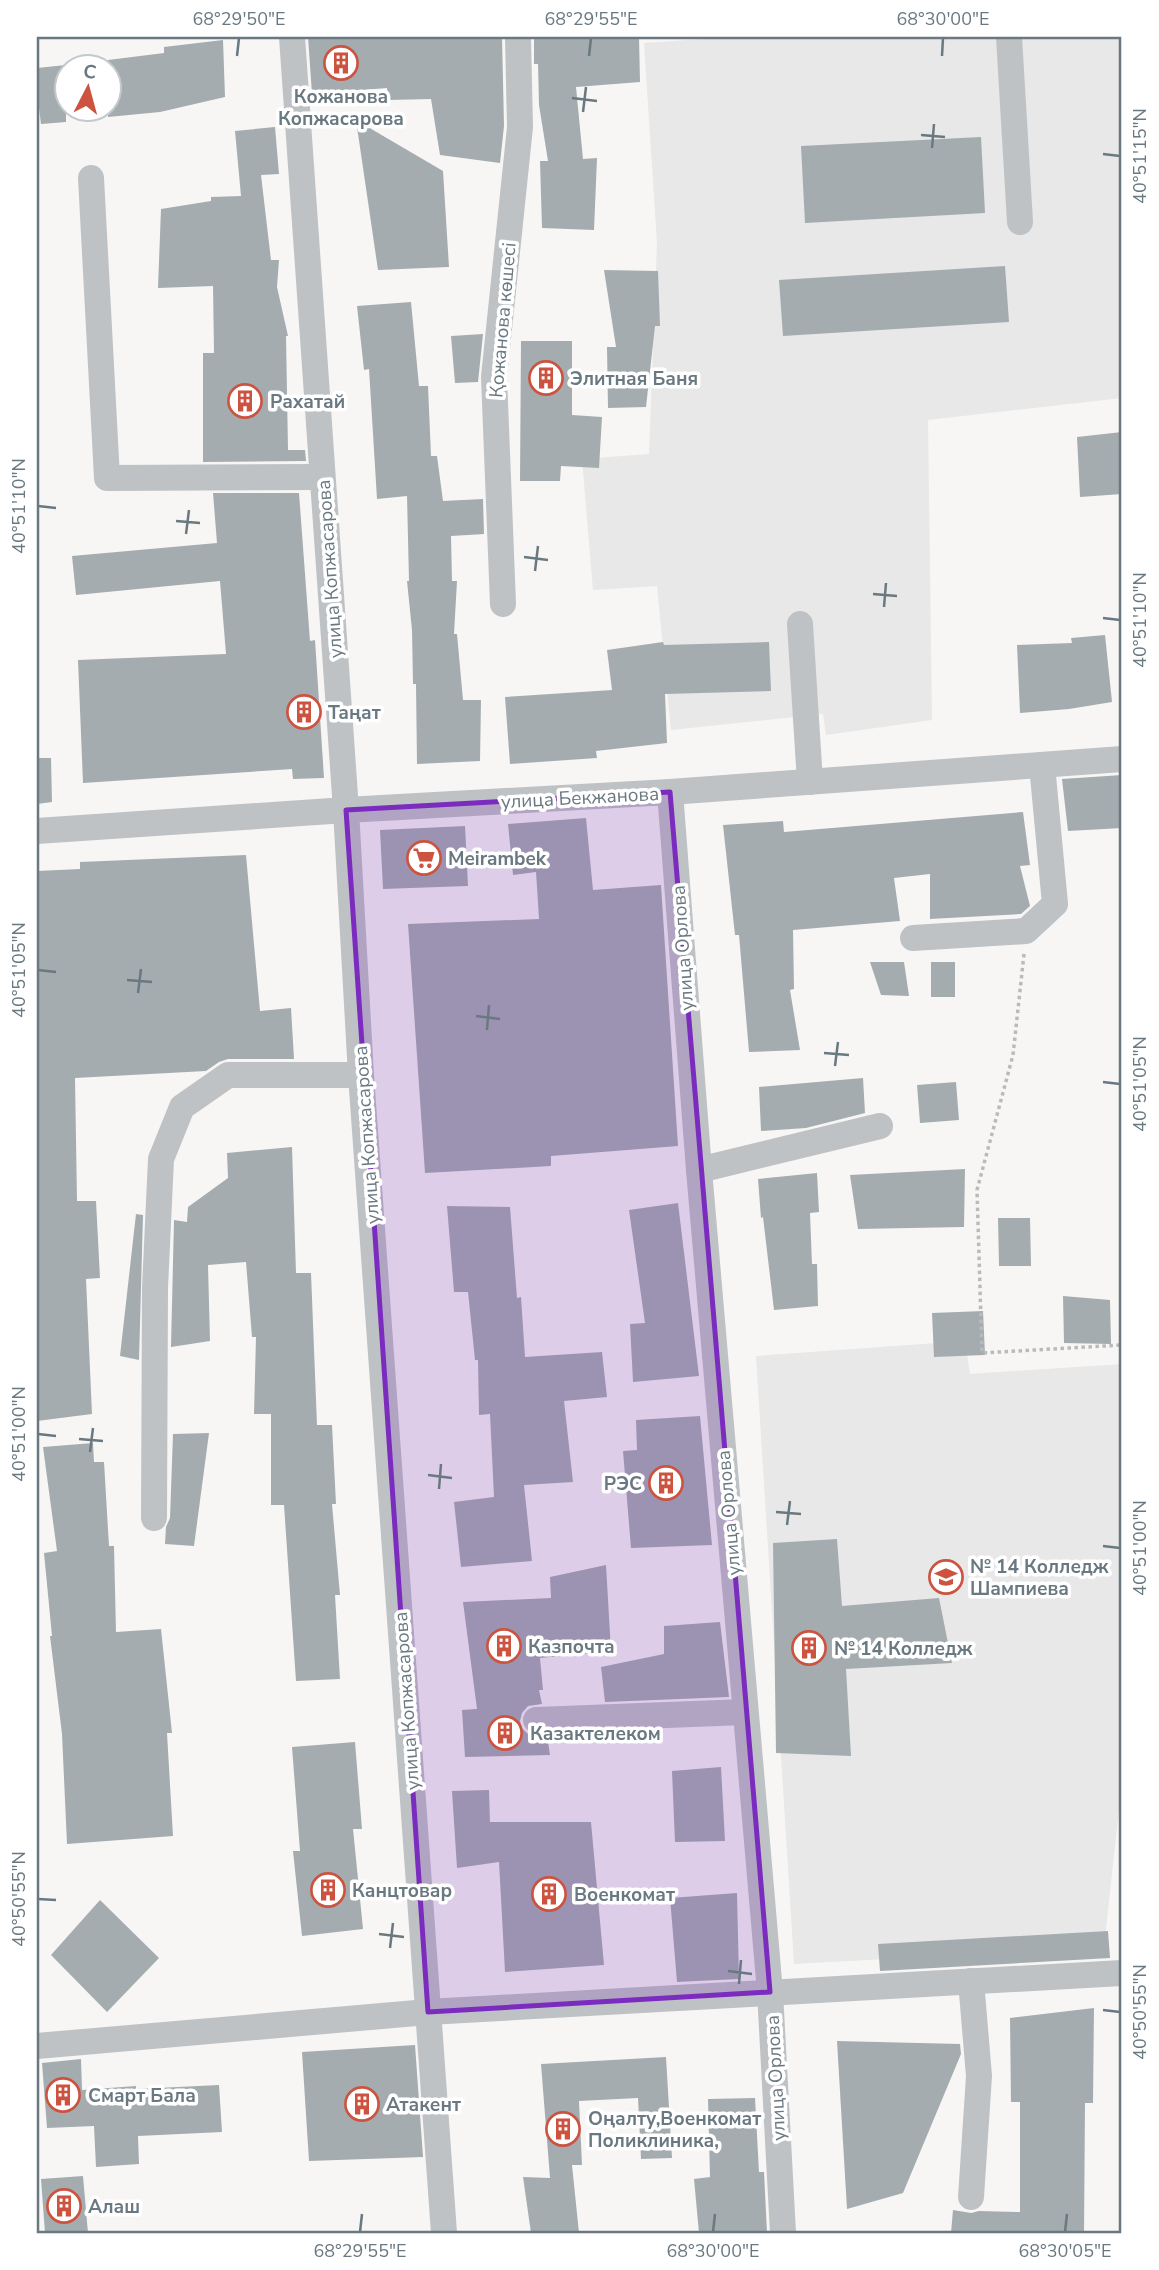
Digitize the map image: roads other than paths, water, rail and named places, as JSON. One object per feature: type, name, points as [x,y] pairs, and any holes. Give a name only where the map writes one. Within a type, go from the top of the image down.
[{"type":"street","name":"улица Копжасарова","points":[[292,37],[346,810],[361,1075],[444,2233]]},
{"type":"street","name":"Қожанова көшесі","points":[[503,604],[494,377],[520,127],[518,37]]},
{"type":"street","points":[[1009,37],[1020,222]]},
{"type":"street","points":[[91,178],[107,478],[322,477]]},
{"type":"street","points":[[800,624],[810,782]]},
{"type":"street","name":"улица Бекжанова","points":[[37,831],[670,792],[1122,759]]},
{"type":"street","points":[[913,938],[1026,931],[1055,904],[1042,765]]},
{"type":"street","name":"улица Орлова","points":[[670,792],[699,1170],[770,1992],[783,2233]]},
{"type":"street","points":[[154,1518],[155,1288],[161,1159],[182,1107],[228,1075],[361,1075]]},
{"type":"street","points":[[699,1170],[880,1126]]},
{"type":"street","points":[[536,1720],[746,1712]]},
{"type":"street","points":[[37,2046],[428,2012],[1122,1973]]},
{"type":"street","points":[[971,1981],[979,2076],[971,2197]]},
{"type":"place","name":"Кожанова Копжасарова","points":[[341,63]]},
{"type":"place","name":"Элитная Баня","points":[[546,378]]},
{"type":"place","name":"Рахатай","points":[[245,401]]},
{"type":"place","name":"Таңат","points":[[304,712]]},
{"type":"place","name":"Meirambek","points":[[424,858]]},
{"type":"place","name":"РЭС","points":[[666,1483]]},
{"type":"place","name":"№ 14 Колледж Шампиева","points":[[946,1577]]},
{"type":"place","name":"Казпочта","points":[[504,1646]]},
{"type":"place","name":"№ 14 Колледж","points":[[809,1648]]},
{"type":"place","name":"Казактелеком","points":[[505,1733]]},
{"type":"place","name":"Канцтовар","points":[[328,1890]]},
{"type":"place","name":"Военкомат","points":[[549,1894]]},
{"type":"place","name":"Смарт Бала","points":[[63,2095]]},
{"type":"place","name":"Атакент","points":[[362,2104]]},
{"type":"place","name":"Оңалту,Военкомат Поликлиника,","points":[[563,2129]]},
{"type":"place","name":"Алаш","points":[[64,2206]]}]
